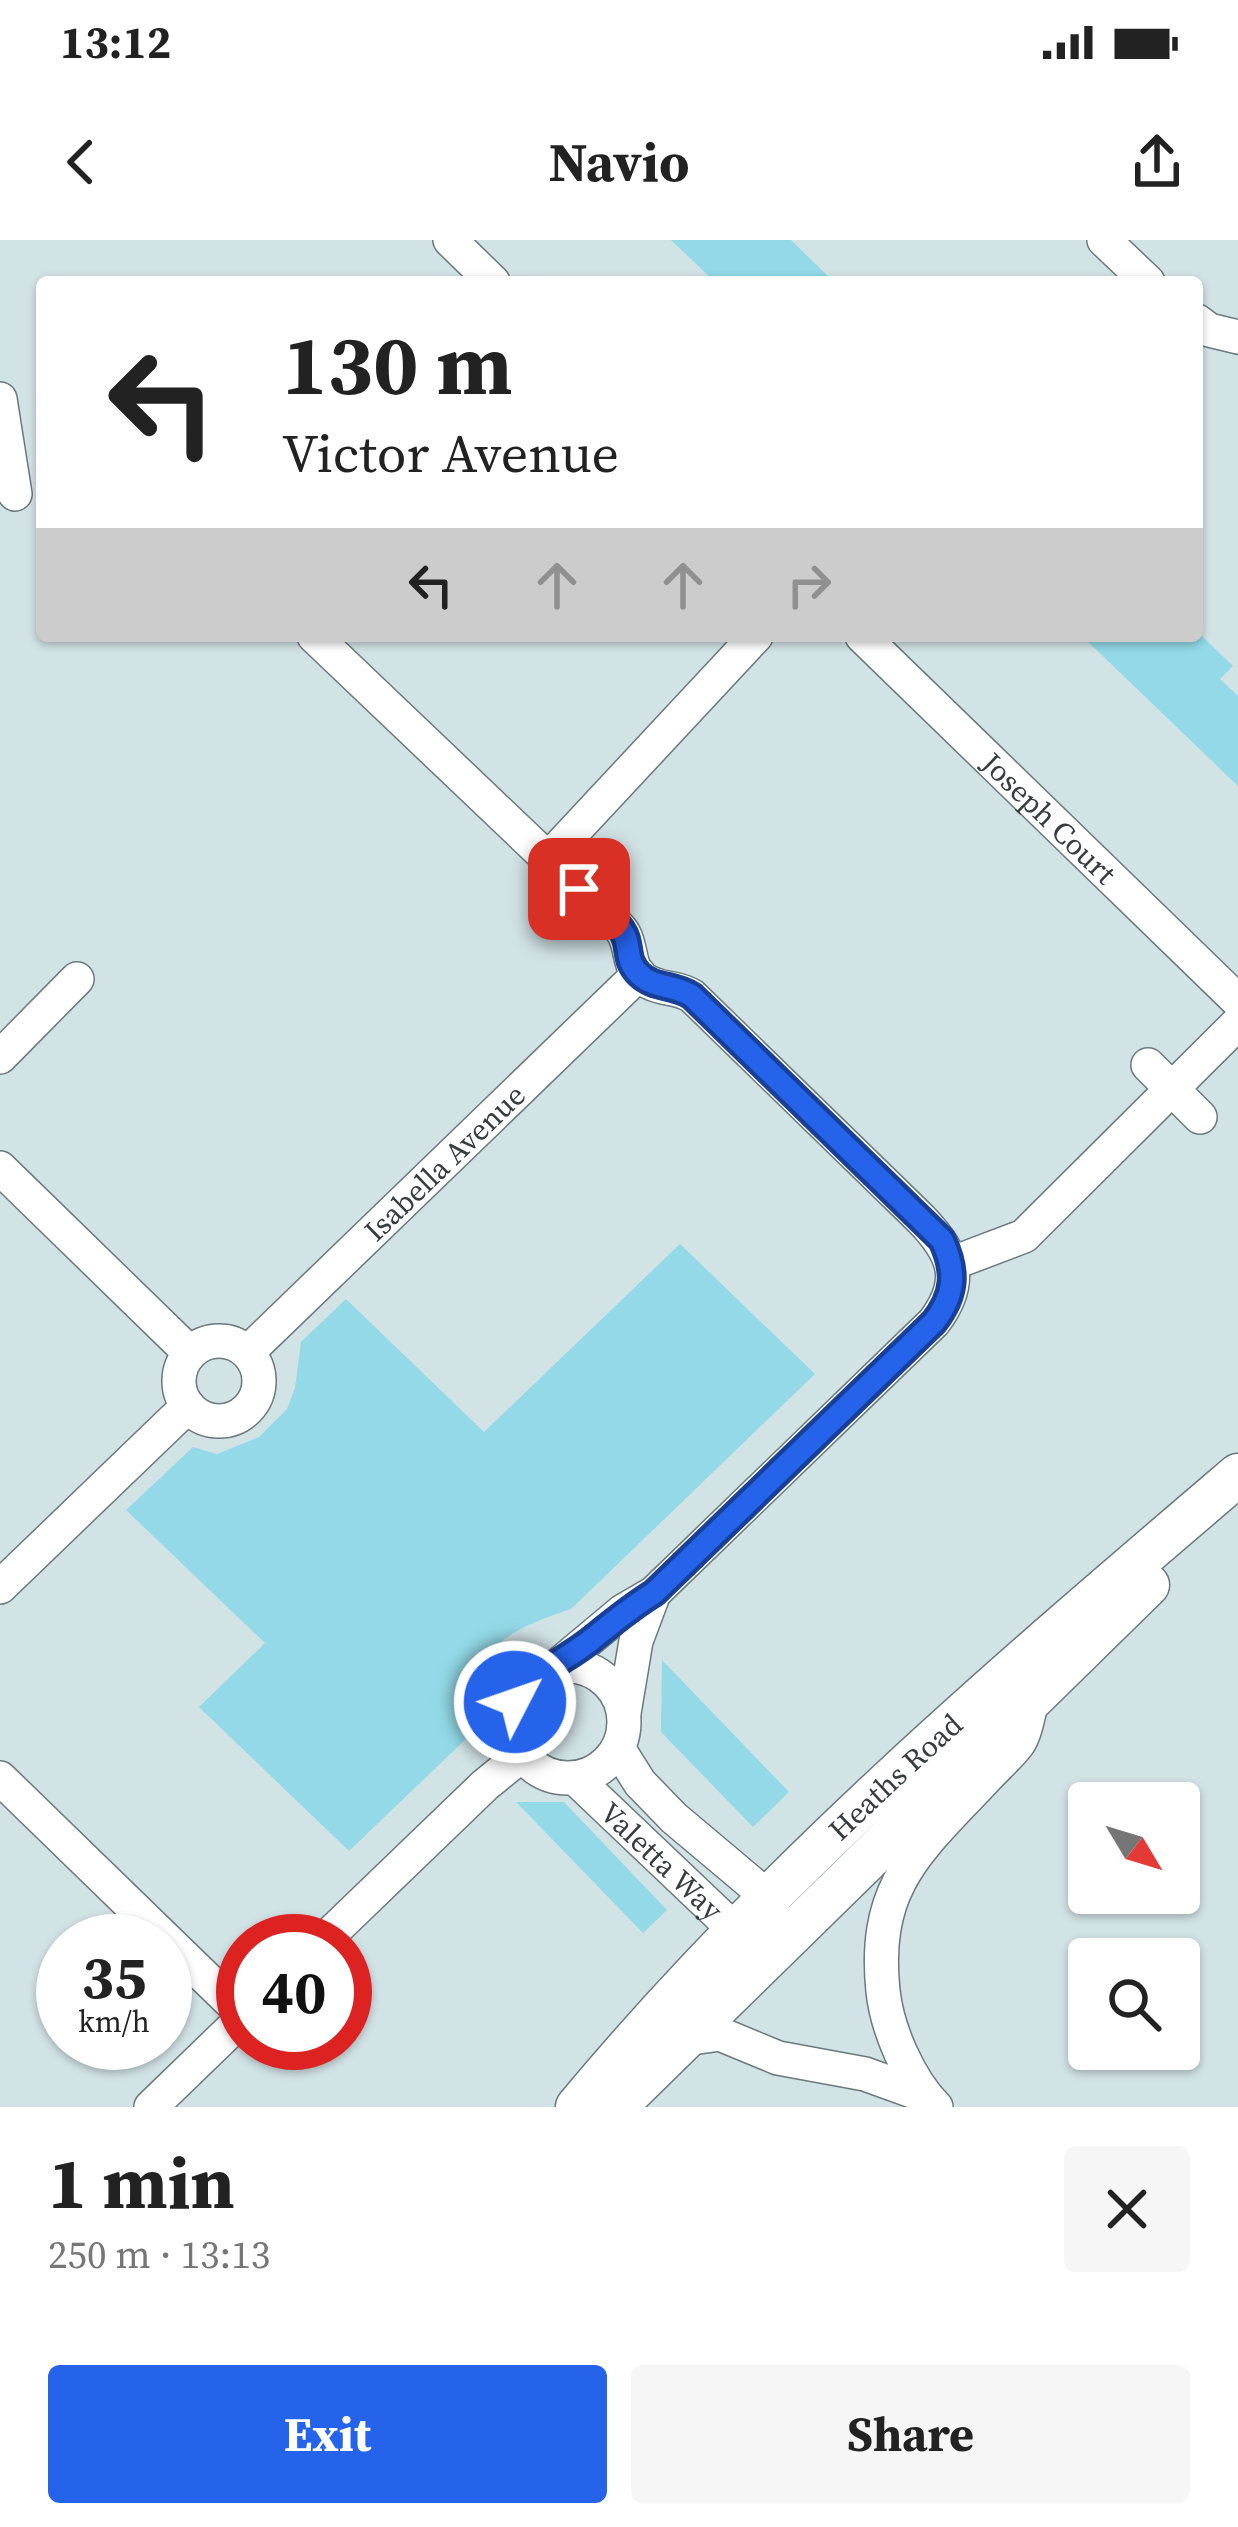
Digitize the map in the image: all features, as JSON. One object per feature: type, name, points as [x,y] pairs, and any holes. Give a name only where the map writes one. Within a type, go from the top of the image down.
[{"type":"main road","name":"Heaths Road","points":[[577,2107],[707,1957],[962,1711],[1238,1475]]},
{"type":"main road","name":"Heaths Road","points":[[615,2107],[1238,1496]]},
{"type":"street","points":[[450,240],[487,276]]},
{"type":"street","points":[[1104,240],[1142,276]]},
{"type":"street","points":[[1203,326],[1238,337]]},
{"type":"street","points":[[0,400],[19,496]]},
{"type":"street","points":[[320,642],[626,936],[628,959],[639,974],[654,985],[678,987],[692,996],[942,1240],[953,1263],[948,1304],[934,1322],[654,1593],[525,1686],[515,1702],[512,1720],[522,1754],[546,1774],[575,1778],[592,1773],[618,1748],[632,1659],[654,1593]]},
{"type":"street","points":[[547,860],[750,642]]},
{"type":"street","name":"Joseph Court","points":[[868,642],[1238,1001]]},
{"type":"street","name":"Isabella Avenue","points":[[248,1352],[639,974]]},
{"type":"street","points":[[0,1058],[77,979]]},
{"type":"street","points":[[953,1263],[1024,1236],[1160,1077],[1238,1023]]},
{"type":"street","points":[[1160,1077],[1200,1117]]},
{"type":"street","points":[[0,1168],[190,1353]]},
{"type":"street","points":[[225,1340],[248,1352],[260,1387],[249,1410],[224,1422],[209,1421],[188,1406],[178,1378],[190,1353],[200,1345],[225,1340]]},
{"type":"street","points":[[0,1587],[188,1406]]},
{"type":"street","points":[[556,1667],[574,1666],[607,1680],[624,1713]]},
{"type":"street","points":[[931,2102],[884,2006],[880,1955],[886,1915],[908,1862],[1020,1742],[1032,1701]]},
{"type":"street","name":"Valetta Way","points":[[618,1748],[640,1783],[674,1818],[768,1898],[783,1940]]},
{"type":"street","points":[[351,1914],[522,1754]]},
{"type":"street","points":[[0,1778],[216,1990]]},
{"type":"street","name":"Valetta Way","points":[[575,1778],[735,1930],[783,1940]]},
{"type":"street","points":[[685,2039],[719,2034],[778,2058],[865,2074],[931,2102]]},
{"type":"street","points":[[151,2107],[216,2043]]},
{"type":"shaded area","points":[[671,240],[791,240],[828,276],[709,276]]},
{"type":"shaded area","points":[[1203,637],[1233,666],[1220,679],[1238,696],[1238,786],[1088,642],[1203,642]]},
{"type":"shaded area","points":[[680,1244],[815,1374],[571,1609],[521,1629],[491,1652],[474,1686],[467,1738],[349,1851],[199,1707],[265,1643],[126,1510],[193,1447],[217,1454],[259,1437],[287,1409],[301,1342],[346,1299],[484,1432]]},
{"type":"shaded area","points":[[662,1660],[789,1792],[753,1827],[661,1732]]},
{"type":"shaded area","points":[[516,1802],[564,1802],[667,1910],[643,1933]]},
{"type":"route","points":[[515,1702],[538,1674],[556,1667],[623,1611],[654,1593],[934,1322],[948,1304],[952,1284],[953,1263],[942,1240],[692,996],[678,987],[654,985],[639,974],[628,959],[626,936],[579,889]]}]
